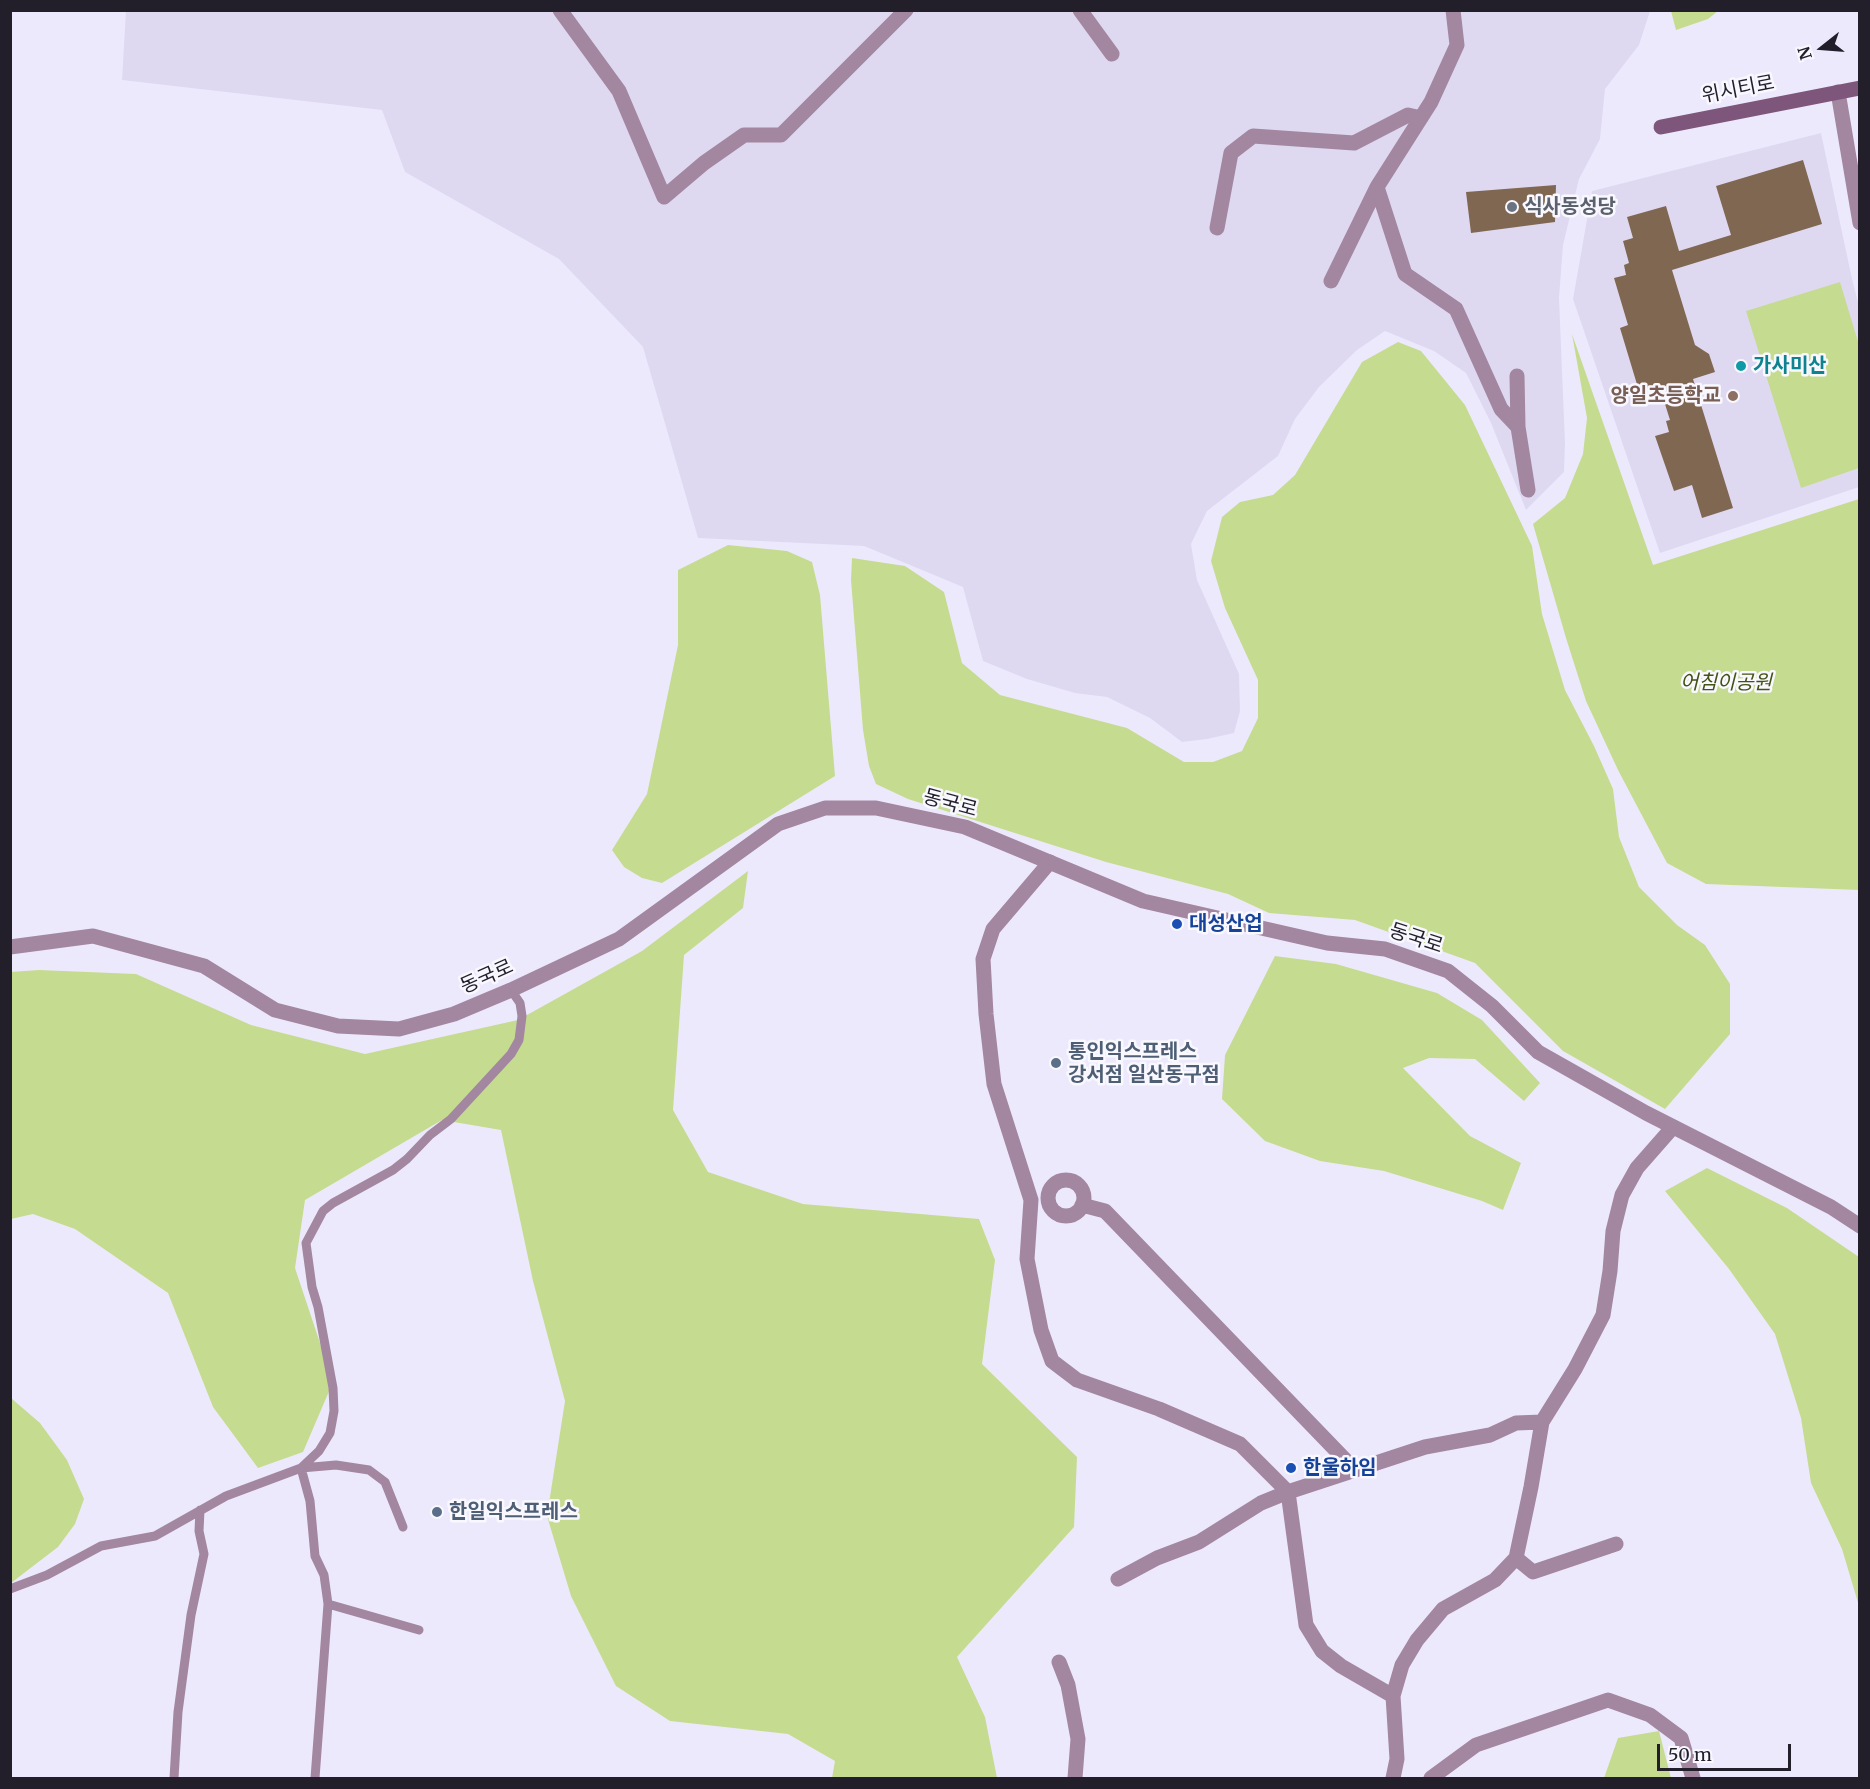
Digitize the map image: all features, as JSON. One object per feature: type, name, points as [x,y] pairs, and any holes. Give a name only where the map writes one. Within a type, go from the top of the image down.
[{"type":"main road","name":"위시티로","points":[[1660,127],[1860,88]]},
{"type":"street","points":[[560,10],[619,91],[664,197],[704,163],[744,135],[781,135],[906,10]]},
{"type":"street","points":[[1080,10],[1112,54]]},
{"type":"street","points":[[1331,281],[1377,187],[1431,102],[1457,45],[1454,10]]},
{"type":"street","points":[[1838,92],[1860,223]]},
{"type":"street","points":[[1217,228],[1231,153],[1253,136],[1354,143],[1408,115],[1421,118]]},
{"type":"street","points":[[1377,187],[1405,274],[1456,309],[1501,410],[1518,427]]},
{"type":"street","points":[[1517,376],[1518,427],[1528,490]]},
{"type":"street","name":"동국로","points":[[10,947],[93,936],[204,966],[275,1010],[338,1026],[399,1029],[454,1014],[619,939],[778,824],[825,808],[876,808],[965,827],[1143,901],[1326,943],[1385,949],[1448,971],[1492,1006],[1538,1052],[1673,1127],[1831,1207],[1860,1226]]},
{"type":"street","points":[[1050,862],[993,929],[983,959],[986,1014],[994,1084],[1031,1200],[1027,1259],[1041,1330],[1052,1361],[1077,1380],[1160,1409],[1240,1444],[1288,1492],[1306,1625],[1322,1651],[1341,1666],[1393,1696]]},
{"type":"street","points":[[1393,1779],[1397,1759],[1393,1696],[1402,1665],[1417,1640],[1443,1609],[1495,1580],[1516,1558],[1542,1422],[1575,1369],[1602,1315],[1610,1271],[1613,1231],[1622,1195],[1637,1168],[1673,1127]]},
{"type":"street","points":[[1071,1182],[1080,1188],[1082,1205],[1074,1214],[1063,1216],[1052,1210],[1048,1199],[1051,1188],[1055,1184],[1071,1182]]},
{"type":"street","points":[[1031,1200],[1048,1199]]},
{"type":"street","points":[[1082,1205],[1105,1211],[1355,1470]]},
{"type":"street","points":[[1118,1579],[1157,1558],[1199,1542],[1261,1503],[1288,1492],[1425,1447],[1490,1435],[1516,1423],[1542,1422]]},
{"type":"street","points":[[1516,1558],[1533,1572],[1616,1544]]},
{"type":"street","points":[[1059,1662],[1068,1685],[1078,1739],[1074,1779]]},
{"type":"street","points":[[1431,1779],[1476,1745],[1608,1700],[1650,1715],[1681,1738],[1693,1779]]},
{"type":"lane","points":[[301,1468],[319,1451],[330,1432],[334,1411],[328,1360],[308,1263],[306,1243],[313,1226],[323,1211],[333,1203],[393,1170],[407,1159],[430,1135],[451,1119],[511,1054],[519,1040],[522,1016],[519,1003],[511,990]]},
{"type":"lane","points":[[10,1589],[47,1575],[101,1546],[155,1536],[226,1496],[301,1468],[336,1465],[369,1470],[385,1482],[403,1527]]},
{"type":"lane","points":[[301,1468],[310,1501],[315,1556],[324,1575],[328,1604],[315,1779]]},
{"type":"lane","points":[[174,1779],[178,1712],[190,1615],[204,1554],[199,1531],[200,1510]]},
{"type":"lane","points":[[328,1604],[419,1630]]},
{"type":"shaded area","points":[[126,10],[1650,11],[1639,45],[1605,89],[1600,139],[1579,179],[1563,245],[1559,298],[1565,443],[1564,472],[1526,510],[1491,423],[1466,373],[1434,351],[1385,331],[1357,350],[1319,387],[1295,419],[1278,456],[1207,511],[1191,544],[1197,580],[1239,674],[1240,711],[1234,733],[1182,742],[1150,718],[1107,697],[1075,693],[1027,679],[983,661],[963,587],[864,546],[698,538],[643,347],[559,259],[405,172],[382,110],[122,80]]},
{"type":"shaded area","name":"양일초등학교","points":[[1821,133],[1859,306],[1859,487],[1660,553],[1573,299],[1592,191]]},
{"type":"green space","points":[[1671,10],[1718,11],[1708,19],[1676,30]]},
{"type":"green space","points":[[1840,282],[1859,345],[1859,468],[1801,488],[1746,311]]},
{"type":"green space","name":"어침이공원","points":[[1572,334],[1653,565],[1859,499],[1859,890],[1706,884],[1667,863],[1618,770],[1586,701],[1533,524],[1565,498],[1583,454],[1587,418]]},
{"type":"green space","points":[[1398,342],[1421,351],[1465,405],[1532,546],[1542,614],[1565,690],[1613,789],[1619,837],[1639,887],[1677,925],[1705,945],[1730,984],[1730,1034],[1665,1109],[1563,1051],[1475,963],[1355,920],[1269,913],[1228,894],[1106,862],[908,799],[876,784],[869,766],[863,730],[851,580],[852,558],[905,566],[944,592],[962,663],[1000,695],[1127,728],[1184,762],[1213,762],[1242,751],[1258,718],[1258,680],[1225,608],[1211,561],[1222,517],[1240,502],[1273,495],[1295,475],[1362,362]]},
{"type":"green space","points":[[728,545],[787,551],[812,562],[820,595],[835,776],[662,883],[642,878],[624,867],[612,850],[647,794],[678,645],[678,570]]},
{"type":"green space","points":[[748,871],[743,908],[684,955],[673,1110],[708,1172],[803,1204],[979,1219],[995,1260],[982,1364],[1077,1457],[1074,1527],[957,1657],[985,1717],[997,1778],[832,1778],[835,1761],[788,1734],[670,1721],[616,1686],[571,1596],[547,1516],[565,1401],[533,1281],[501,1130],[442,1120],[305,1200],[295,1268],[333,1382],[303,1452],[258,1468],[213,1407],[168,1293],[75,1229],[33,1214],[11,1219],[10,972],[39,970],[136,974],[251,1025],[365,1054],[518,1020],[642,951]]},
{"type":"green space","points":[[1275,956],[1336,964],[1437,993],[1482,1020],[1540,1083],[1524,1101],[1475,1059],[1429,1058],[1403,1068],[1470,1136],[1521,1163],[1503,1210],[1482,1201],[1384,1171],[1320,1161],[1265,1141],[1222,1099],[1225,1055]]},
{"type":"green space","points":[[1707,1168],[1787,1208],[1859,1257],[1859,1606],[1842,1549],[1811,1483],[1801,1418],[1775,1334],[1729,1269],[1665,1191]]},
{"type":"green space","points":[[11,1398],[40,1423],[67,1460],[84,1499],[75,1524],[58,1547],[11,1583]]},
{"type":"green space","points":[[1659,1731],[1671,1778],[1604,1778],[1618,1738]]},
{"type":"building","points":[[1803,160],[1822,224],[1672,270],[1695,345],[1709,354],[1715,372],[1693,379],[1733,508],[1702,518],[1692,485],[1674,491],[1655,436],[1669,432],[1666,421],[1670,420],[1659,385],[1639,391],[1620,328],[1628,325],[1614,278],[1626,275],[1624,265],[1629,263],[1623,241],[1633,238],[1627,217],[1666,206],[1679,251],[1731,235],[1716,186]]},
{"type":"building","name":"식사동성당","points":[[1556,185],[1555,222],[1471,233],[1466,192]]},
{"type":"place","name":"식사동성당","points":[[1512,207]]},
{"type":"place","name":"가사미산","points":[[1741,366]]},
{"type":"place","name":"양일초등학교","points":[[1733,396]]},
{"type":"place","name":"대성산업","points":[[1177,924]]},
{"type":"place","name":"통인익스프레스 강서점 일산동구점","points":[[1056,1063]]},
{"type":"place","name":"한울하임","points":[[1291,1468]]},
{"type":"place","name":"한일익스프레스","points":[[437,1512]]}]
